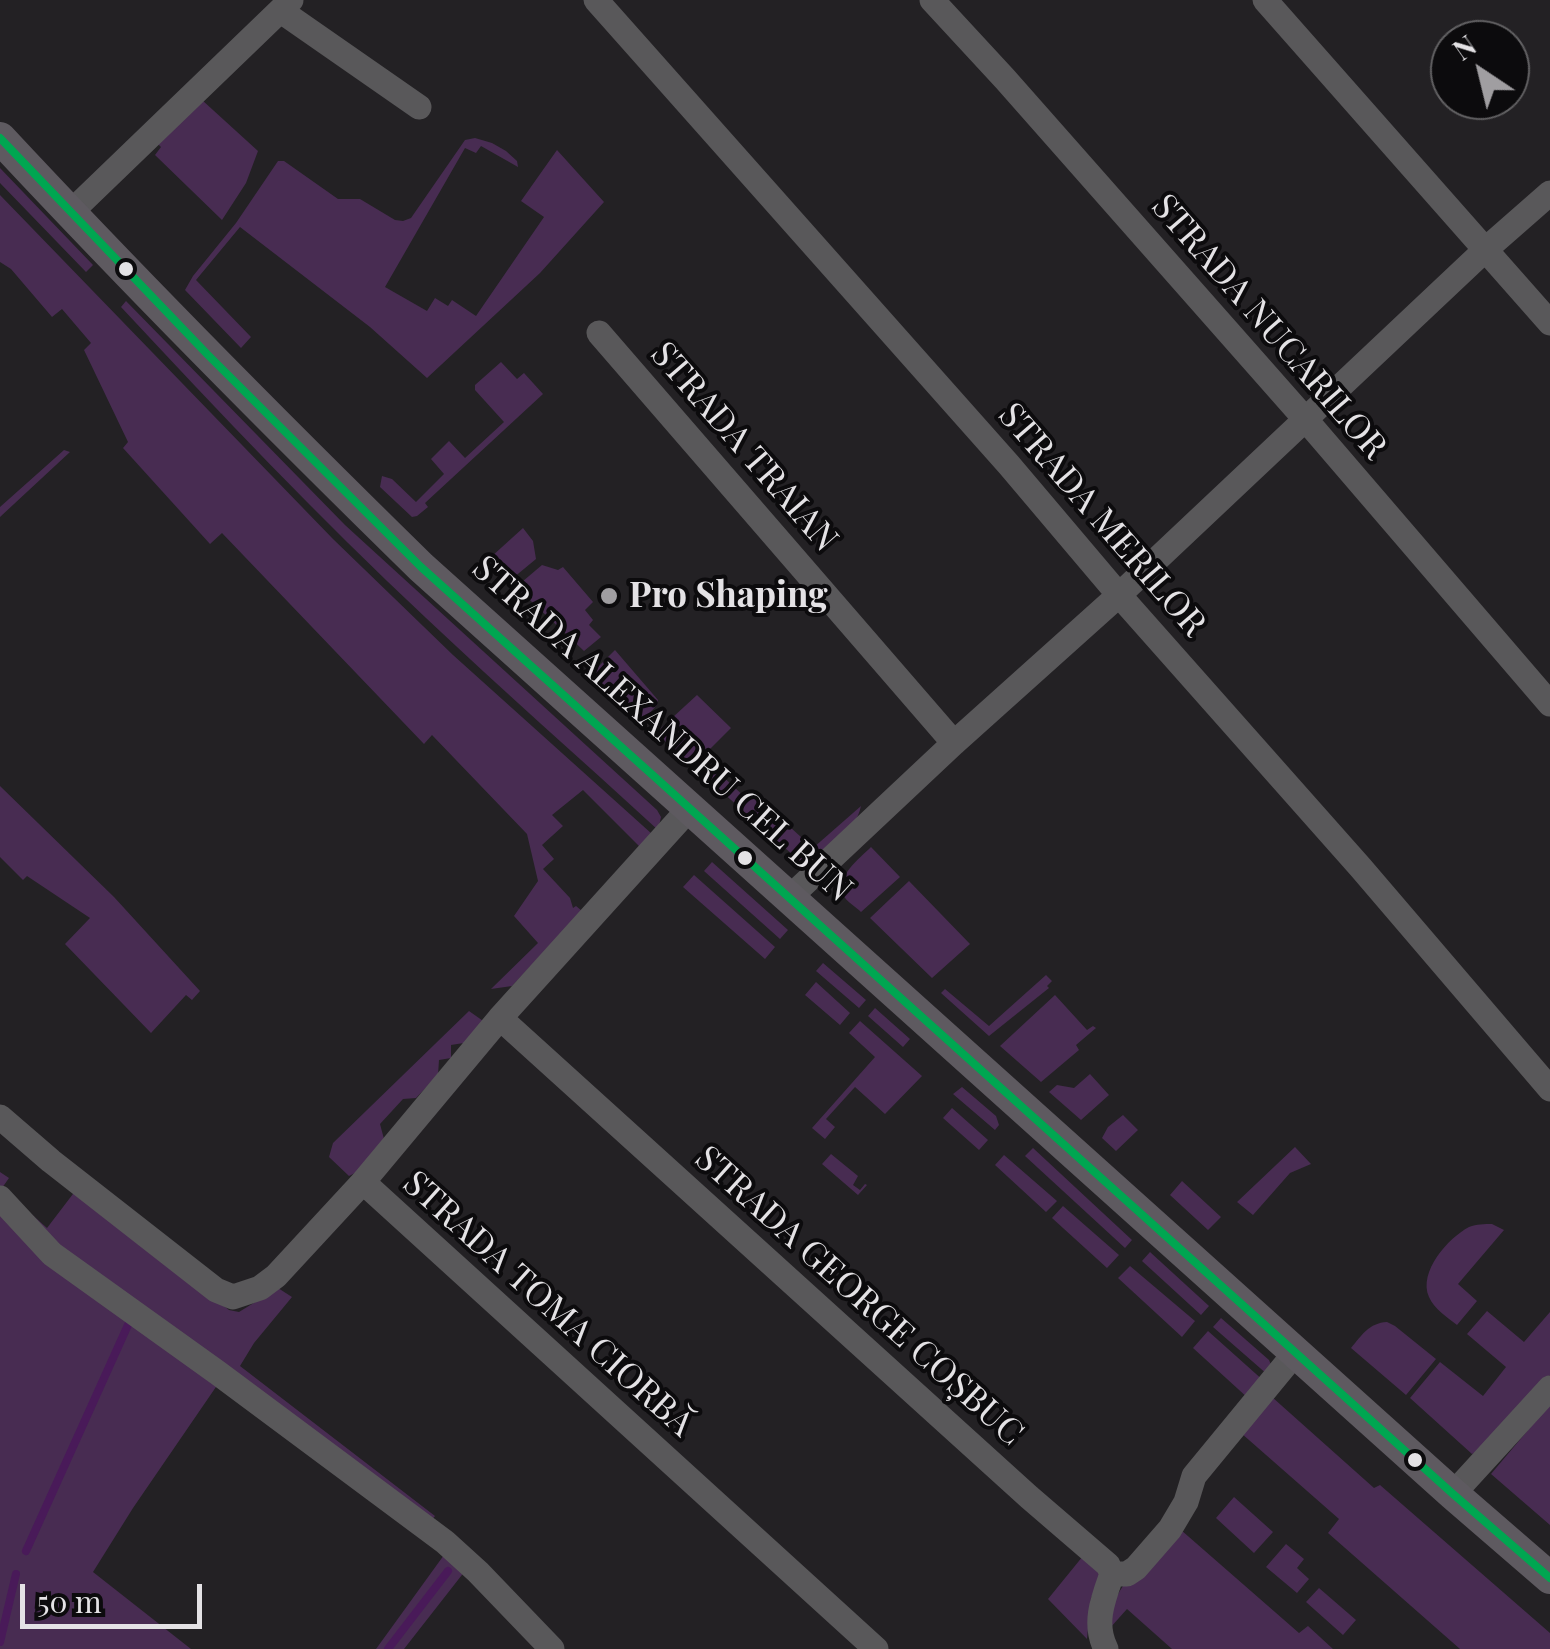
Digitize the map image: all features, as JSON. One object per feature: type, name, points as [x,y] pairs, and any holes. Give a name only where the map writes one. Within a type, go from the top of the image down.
[{"type":"main road","name":"STRADA ALEXANDRU CEL BUN","points":[[0,138],[421,567],[1550,1578]]},
{"type":"street","name":"STRADA MERILOR","points":[[596,0],[1010,465],[1550,1089]]},
{"type":"street","name":"STRADA NUCARILOR","points":[[932,0],[1306,420],[1550,704]]},
{"type":"street","points":[[1265,0],[1550,323]]},
{"type":"street","points":[[70,213],[278,6],[419,107]]},
{"type":"street","points":[[789,898],[1550,192]]},
{"type":"street","name":"STRADA TRAIAN","points":[[599,333],[954,742]]},
{"type":"street","name":"STRADA TOMA CIORBĂ","points":[[689,809],[500,1018],[363,1182],[876,1649]]},
{"type":"street","name":"STRADA GEORGE COȘBUC","points":[[500,1018],[1029,1498],[1108,1565],[1112,1574]]},
{"type":"street","points":[[0,1117],[216,1290],[233,1297],[260,1288],[276,1276],[363,1182]]},
{"type":"street","points":[[0,1198],[52,1254],[445,1542],[552,1649]]},
{"type":"street","points":[[1106,1649],[1100,1637],[1099,1618],[1112,1574],[1126,1574],[1136,1568],[1170,1529],[1186,1502],[1194,1476],[1296,1352]]},
{"type":"street","points":[[1453,1494],[1550,1388]]},
{"type":"shaded area","points":[[202,100],[258,151],[246,183],[222,220],[155,155],[161,147],[158,144]]},
{"type":"shaded area","points":[[475,138],[506,151],[518,167],[481,146],[476,153],[465,148],[385,287],[427,311],[435,298],[448,306],[452,300],[476,316],[544,217],[521,201],[557,150],[604,202],[540,273],[427,378],[370,327],[240,227],[196,280],[251,337],[241,348],[185,290],[278,161],[284,161],[338,199],[360,199],[403,221],[411,218],[465,140]]},
{"type":"shaded area","points":[[0,168],[93,265],[86,272],[0,183]]},
{"type":"shaded area","points":[[0,195],[333,539],[453,655],[652,834],[640,847],[583,790],[552,815],[563,826],[542,845],[554,859],[543,869],[570,898],[573,908],[582,911],[512,986],[491,989],[538,943],[514,916],[538,881],[527,834],[432,735],[424,744],[222,533],[210,544],[123,448],[128,442],[84,350],[91,343],[62,309],[52,317],[11,269],[0,262]]},
{"type":"shaded area","points":[[126,301],[345,525],[657,810],[661,817],[658,830],[348,543],[121,307]]},
{"type":"shaded area","points":[[501,362],[517,379],[524,373],[543,394],[425,503],[428,507],[412,517],[380,487],[382,476],[392,479],[416,502],[444,474],[431,459],[449,441],[465,458],[504,422],[475,390],[475,385]]},
{"type":"shaded area","points":[[64,450],[70,452],[0,517],[0,507]]},
{"type":"shaded area","points":[[523,528],[533,541],[536,559],[513,578],[491,557]]},
{"type":"shaded area","points":[[542,565],[558,570],[563,567],[593,602],[585,610],[593,620],[589,625],[601,637],[584,651],[516,587]]},
{"type":"shaded area","points":[[615,650],[658,700],[646,717],[641,718],[590,675]]},
{"type":"shaded area","points":[[697,695],[731,728],[702,757],[748,800],[755,795],[813,848],[861,806],[853,824],[802,863],[659,736],[660,729]]},
{"type":"shaded area","points":[[0,786],[114,897],[200,991],[192,1000],[186,995],[151,1033],[65,944],[90,918],[27,876],[23,880],[0,857]]},
{"type":"shaded area","points":[[871,847],[900,877],[861,912],[843,895],[842,882]]},
{"type":"shaded area","points":[[712,862],[788,930],[780,939],[704,871]]},
{"type":"shaded area","points":[[694,875],[775,947],[765,959],[683,887]]},
{"type":"shaded area","points":[[909,881],[970,944],[932,978],[870,918]]},
{"type":"shaded area","points":[[823,963],[866,1000],[859,1008],[816,971]]},
{"type":"shaded area","points":[[1046,975],[1052,981],[1049,988],[989,1036],[941,993],[945,989],[989,1026]]},
{"type":"shaded area","points":[[816,982],[850,1013],[840,1025],[805,995]]},
{"type":"shaded area","points":[[1055,995],[1087,1030],[1096,1028],[1076,1045],[1079,1050],[1041,1082],[1000,1046]]},
{"type":"shaded area","points":[[875,1008],[910,1039],[903,1047],[868,1016]]},
{"type":"shaded area","points":[[469,1011],[486,1023],[470,1042],[451,1045],[451,1058],[439,1060],[438,1075],[416,1098],[403,1099],[380,1124],[384,1139],[357,1172],[349,1176],[329,1157],[333,1143]]},
{"type":"shaded area","points":[[860,1021],[922,1076],[885,1114],[855,1087],[826,1119],[835,1127],[825,1139],[812,1128],[875,1057],[849,1033]]},
{"type":"shaded area","points":[[1090,1074],[1109,1095],[1081,1120],[1049,1092],[1057,1085],[1074,1088]]},
{"type":"shaded area","points":[[962,1087],[996,1116],[999,1125],[995,1130],[953,1094]]},
{"type":"shaded area","points":[[952,1108],[988,1140],[979,1150],[943,1118]]},
{"type":"shaded area","points":[[1123,1115],[1138,1130],[1116,1151],[1102,1138]]},
{"type":"shaded area","points":[[1295,1147],[1311,1164],[1290,1173],[1253,1215],[1237,1202]]},
{"type":"shaded area","points":[[1033,1148],[1132,1240],[1125,1248],[1025,1156]]},
{"type":"shaded area","points":[[831,1154],[858,1176],[853,1185],[860,1190],[867,1185],[858,1195],[822,1164]]},
{"type":"shaded area","points":[[1004,1155],[1057,1201],[1046,1212],[995,1165]]},
{"type":"shaded area","points":[[0,1172],[9,1178],[2,1188],[47,1228],[76,1190],[229,1310],[239,1312],[278,1288],[292,1297],[240,1366],[435,1516],[431,1521],[54,1245],[0,1191]]},
{"type":"shaded area","points":[[1182,1181],[1221,1217],[1208,1230],[1170,1195]]},
{"type":"shaded area","points":[[1063,1206],[1119,1255],[1107,1268],[1052,1218]]},
{"type":"shaded area","points":[[0,1211],[218,1384],[93,1572],[191,1649],[0,1649]]},
{"type":"shaded area","points":[[1492,1224],[1504,1230],[1458,1284],[1477,1301],[1457,1325],[1429,1297],[1431,1267],[1452,1239],[1469,1227]]},
{"type":"shaded area","points":[[1150,1252],[1209,1306],[1201,1315],[1142,1261]]},
{"type":"shaded area","points":[[1130,1266],[1195,1321],[1182,1337],[1118,1278]]},
{"type":"shaded area","points":[[1487,1311],[1524,1342],[1550,1312],[1550,1375],[1489,1444],[1472,1454],[1410,1398],[1440,1362],[1483,1396],[1506,1367],[1467,1334]]},
{"type":"shaded area","points":[[1221,1318],[1269,1360],[1272,1367],[1268,1375],[1213,1327]]},
{"type":"shaded area","points":[[1387,1322],[1436,1359],[1406,1395],[1351,1348],[1371,1327]]},
{"type":"shaded area","points":[[1208,1331],[1265,1382],[1249,1399],[1193,1348]]},
{"type":"shaded area","points":[[1272,1397],[1374,1488],[1380,1485],[1550,1633],[1550,1649],[1460,1649],[1328,1533],[1339,1519],[1241,1433]]},
{"type":"shaded area","points":[[1550,1404],[1550,1525],[1491,1474]]},
{"type":"shaded area","points":[[1234,1497],[1273,1532],[1254,1553],[1216,1518]]},
{"type":"shaded area","points":[[1181,1530],[1299,1633],[1308,1626],[1333,1649],[1172,1649],[1127,1609],[1110,1628],[1111,1612],[1124,1585]]},
{"type":"shaded area","points":[[1286,1544],[1304,1559],[1297,1568],[1309,1579],[1297,1593],[1266,1567]]},
{"type":"shaded area","points":[[444,1555],[465,1571],[404,1649],[376,1649]]},
{"type":"shaded area","points":[[1083,1556],[1103,1573],[1091,1598],[1087,1639],[1048,1599]]},
{"type":"shaded area","points":[[1319,1588],[1356,1620],[1343,1635],[1306,1602]]},
{"type":"waterway","points":[[26,1551],[128,1325]]},
{"type":"waterway","points":[[388,1649],[448,1571]]},
{"type":"waterway","points":[[0,1642],[16,1574]]},
{"type":"transit line","points":[[0,138],[208,355],[421,567],[1550,1578]]},
{"type":"place","name":"Pro Shaping","points":[[609,596]]}]
